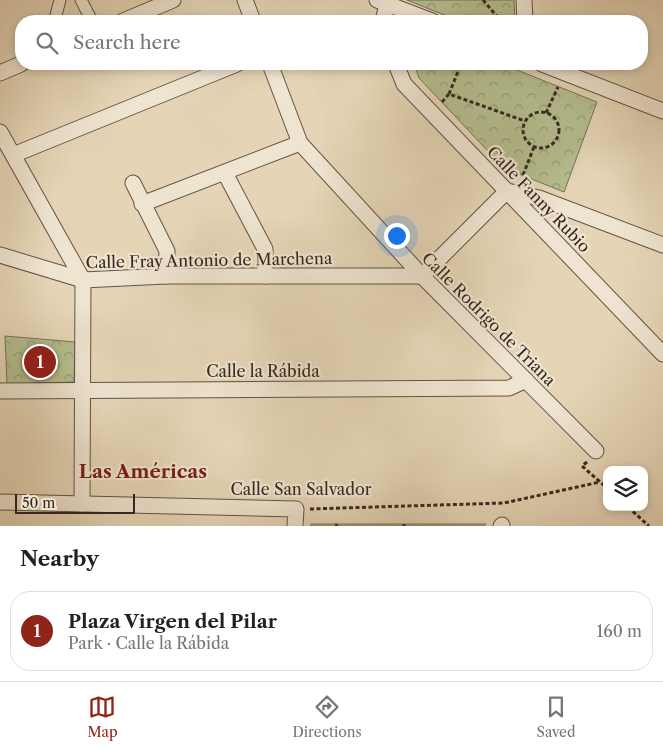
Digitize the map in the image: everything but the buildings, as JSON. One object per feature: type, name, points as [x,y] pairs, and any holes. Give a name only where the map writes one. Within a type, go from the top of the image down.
[{"type":"street","points":[[56,15],[60,0]]},
{"type":"street","points":[[82,0],[89,15]]},
{"type":"street","points":[[137,15],[173,0]]},
{"type":"street","points":[[245,0],[251,15]]},
{"type":"street","points":[[524,0],[525,15]]},
{"type":"street","points":[[383,15],[384,1],[418,15]]},
{"type":"street","points":[[0,73],[15,67]]},
{"type":"street","points":[[13,155],[222,70]]},
{"type":"street","name":"Calle Rodrigo de Triana","points":[[272,70],[300,143],[422,276],[596,451]]},
{"type":"street","name":"Calle Fanny Rubio","points":[[398,70],[404,84],[663,354]]},
{"type":"street","points":[[557,70],[663,111]]},
{"type":"street","points":[[0,132],[83,280],[82,504]]},
{"type":"street","points":[[142,204],[300,143]]},
{"type":"street","points":[[225,173],[265,249],[266,276]]},
{"type":"street","points":[[133,183],[167,251],[166,276]]},
{"type":"street","points":[[422,276],[507,191],[539,198],[663,245]]},
{"type":"street","name":"Calle Fray Antonio de Marchena","points":[[0,255],[83,280],[166,276],[422,276]]},
{"type":"street","name":"Calle la Rábida","points":[[0,391],[82,389],[509,388],[526,380]]},
{"type":"street","name":"Calle San Salvador","points":[[0,502],[296,509]]},
{"type":"street","points":[[295,526],[296,509]]},
{"type":"path","points":[[483,0],[496,15]]},
{"type":"path","points":[[442,102],[449,94],[459,70]]},
{"type":"path","points":[[546,113],[558,86]]},
{"type":"path","points":[[449,94],[525,122]]},
{"type":"path","points":[[546,113],[556,120],[559,131],[558,136],[555,142],[546,148],[534,147],[529,144],[523,133],[525,122],[534,114],[546,113]]},
{"type":"path","points":[[523,175],[534,147]]},
{"type":"path","points":[[596,451],[582,466],[603,485]]},
{"type":"path","name":"Calle San Salvador","points":[[296,509],[504,503],[600,482]]},
{"type":"path","points":[[632,511],[648,526]]},
{"type":"green space","points":[[407,0],[514,0],[515,15],[444,15]]},
{"type":"green space","points":[[416,70],[517,70],[597,102],[564,192],[504,168],[419,78]]},
{"type":"green space","points":[[5,336],[75,342],[74,382],[7,384]]},
{"type":"green space","points":[[311,524],[486,524],[484,526],[311,526]]},
{"type":"place","name":"Plaza Virgen del Pilar","points":[[40,362]]},
{"type":"district","name":"Las Américas","points":[[143,471]]}]
